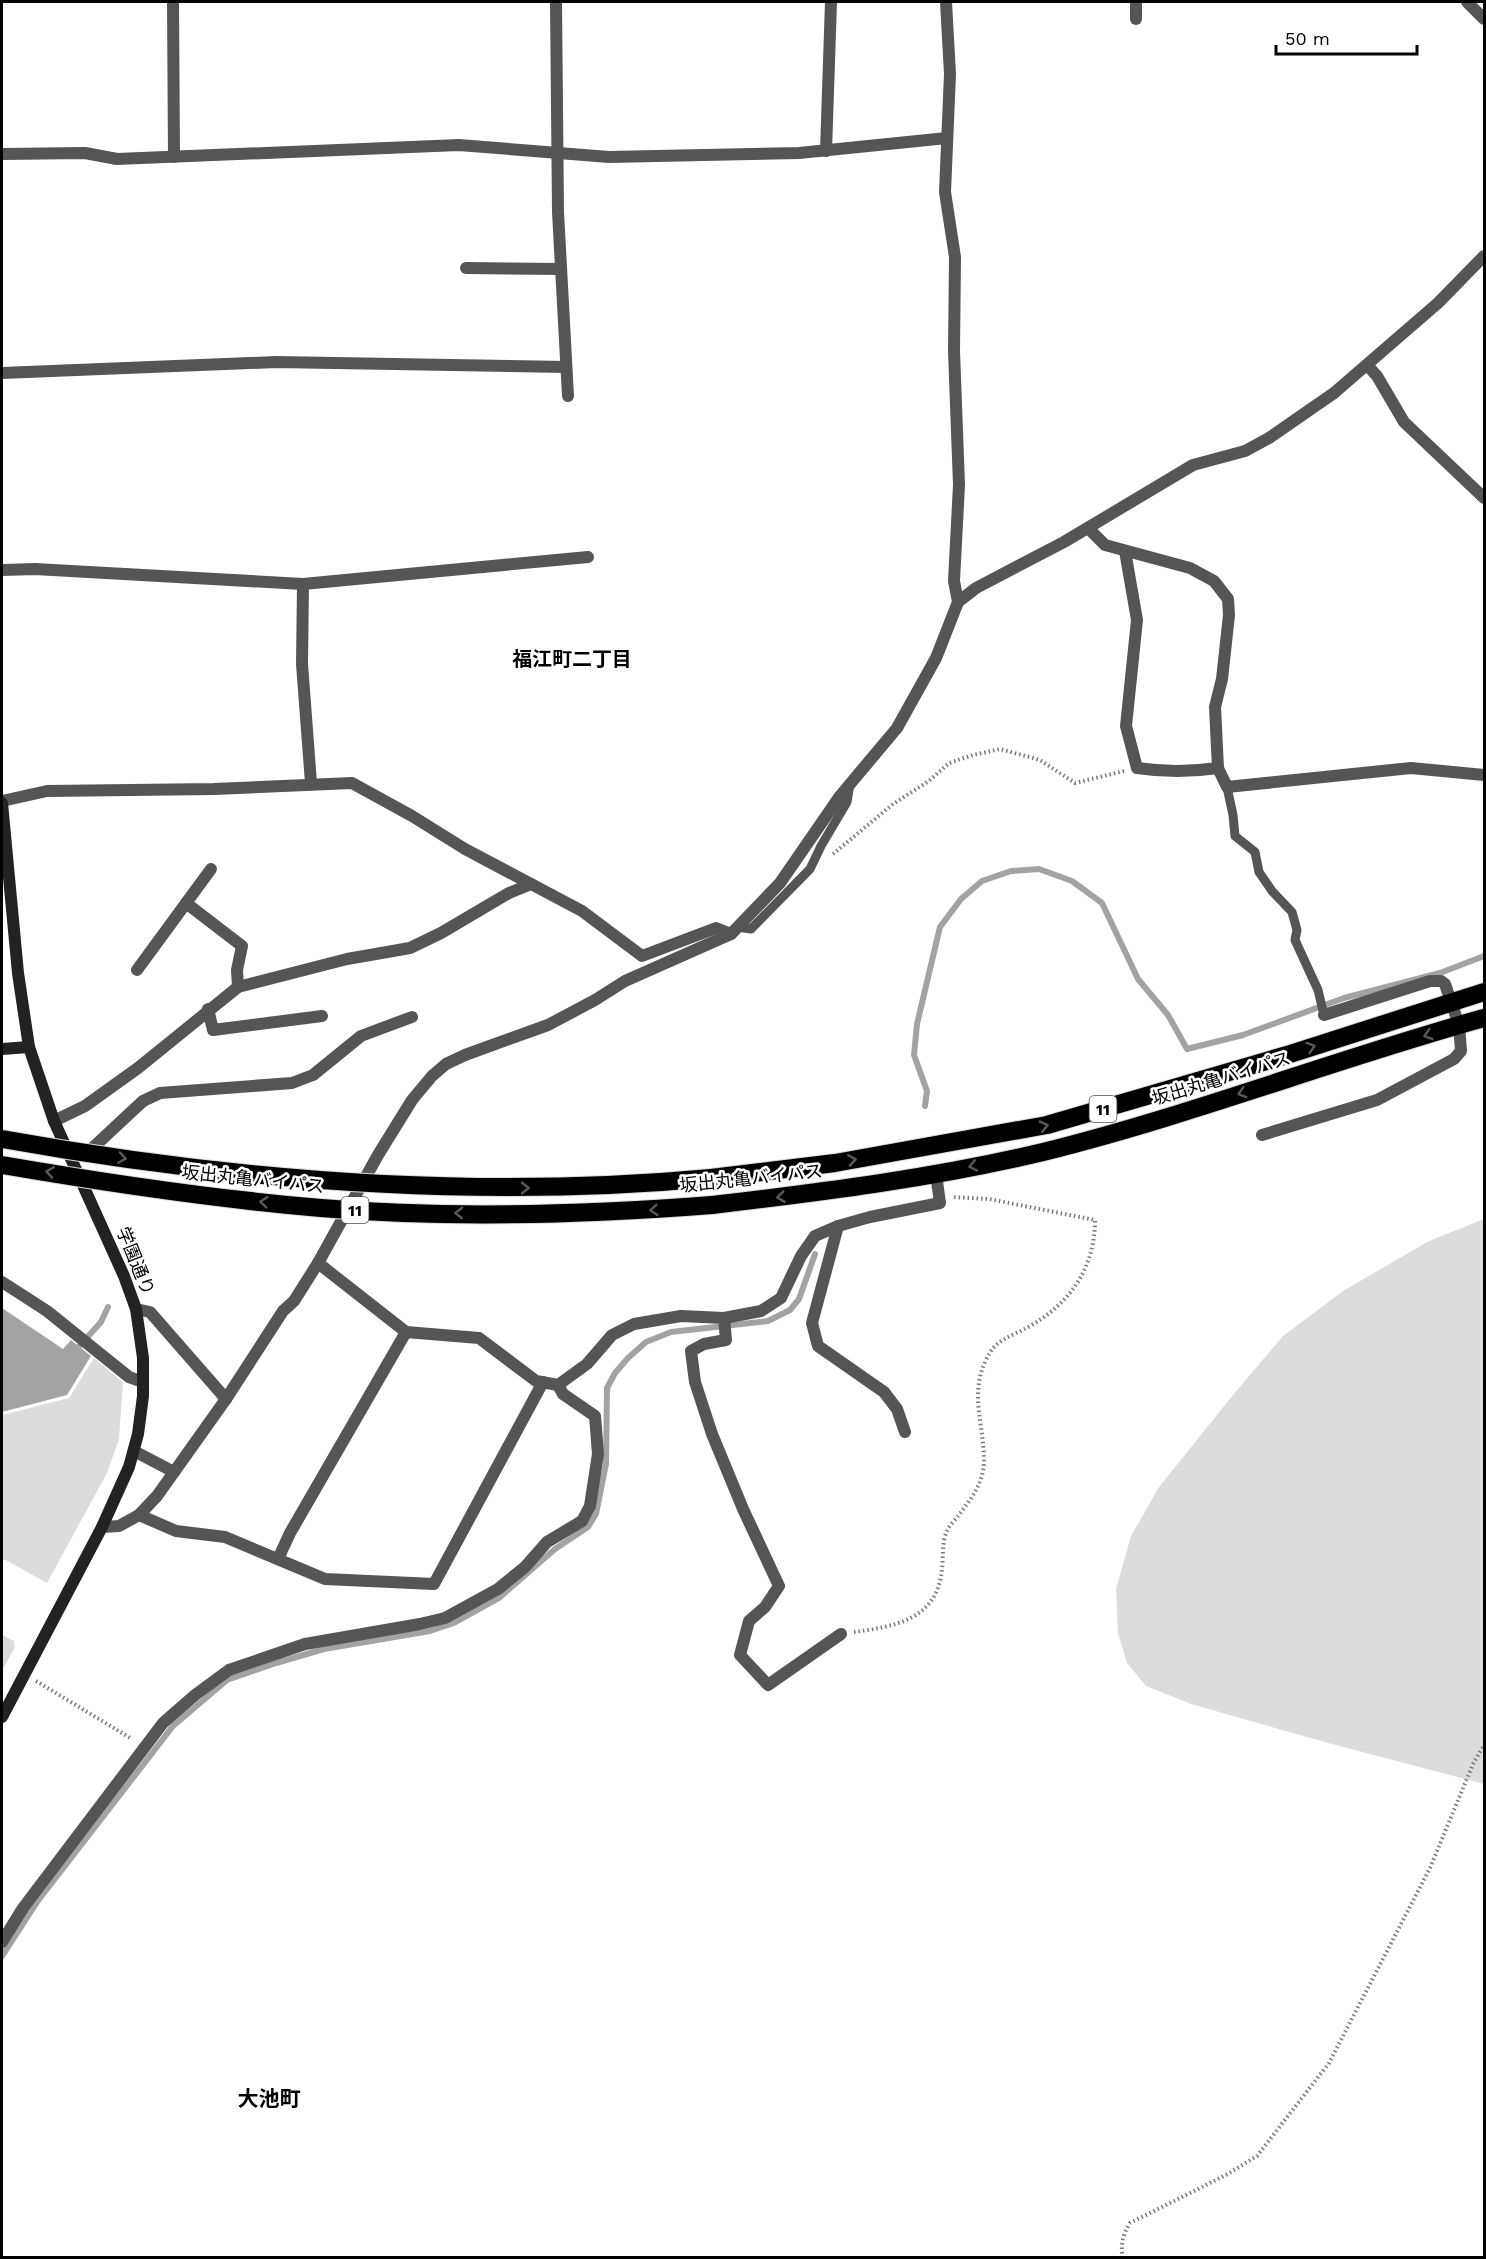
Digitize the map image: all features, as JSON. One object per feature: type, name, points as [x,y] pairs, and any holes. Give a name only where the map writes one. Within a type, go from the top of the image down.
[{"type":"highway","name":"坂出丸亀バイパス","points":[[2,1139],[205,1170],[412,1186],[530,1188],[638,1185],[711,1178],[846,1161],[1047,1125],[1287,1055],[1485,992]]},
{"type":"highway","name":"坂出丸亀バイパス","points":[[2,1165],[199,1195],[322,1208],[411,1213],[527,1215],[638,1211],[712,1205],[836,1190],[936,1174],[1043,1152],[1146,1123],[1485,1018]]},
{"type":"street","points":[[173,2],[174,157]]},
{"type":"street","points":[[556,2],[561,269],[568,396]]},
{"type":"street","points":[[825,151],[831,2]]},
{"type":"street","points":[[946,2],[950,74],[945,192],[955,257],[954,351],[959,485],[954,581],[958,602]]},
{"type":"street","points":[[1136,2],[1136,19]]},
{"type":"street","points":[[1467,2],[1485,19]]},
{"type":"street","points":[[2,154],[85,153],[117,159],[459,145],[609,157],[799,153],[947,138]]},
{"type":"street","points":[[102,1527],[119,1526],[139,1515],[157,1496],[226,1399],[283,1311],[294,1301],[318,1263],[378,1155],[412,1100],[432,1076],[446,1064],[548,1025],[625,981],[734,931],[780,884],[850,783],[897,728],[936,658],[958,602],[976,588],[1088,528],[1193,465],[1245,451],[1269,438],[1334,393],[1438,303],[1485,256]]},
{"type":"street","points":[[466,268],[561,269]]},
{"type":"street","points":[[2,373],[276,362],[566,367]]},
{"type":"street","points":[[1367,365],[1377,376],[1404,422],[1485,498]]},
{"type":"street","points":[[1088,528],[1105,545],[1190,568],[1214,581],[1228,599],[1229,615],[1222,679],[1215,707],[1218,768],[1227,787],[1411,768],[1485,775]]},
{"type":"street","points":[[1125,551],[1137,620],[1137,642],[1126,726],[1137,768],[1156,771],[1218,768]]},
{"type":"street","points":[[2,570],[35,569],[303,584],[588,557]]},
{"type":"street","points":[[303,584],[302,664],[311,783]]},
{"type":"street","points":[[2,802],[47,791],[214,789],[352,783],[465,849],[582,911],[642,956],[716,928],[734,931]]},
{"type":"street","name":"学園通り","points":[[2,802],[18,973],[29,1047],[54,1120],[136,1309],[143,1358],[143,1396],[134,1451],[129,1467],[102,1527],[2,1717]]},
{"type":"street","points":[[137,970],[211,869]]},
{"type":"street","points":[[54,1120],[86,1106],[138,1068],[238,987],[347,959],[410,948],[441,933],[509,893],[531,884]]},
{"type":"street","points":[[186,903],[242,946],[237,970],[238,987]]},
{"type":"street","points":[[1262,1135],[1377,1100],[1454,1059],[1461,1051],[1459,1025],[1445,984],[1441,981],[1430,981],[1322,1010]]},
{"type":"street","points":[[208,1009],[213,1030],[322,1016]]},
{"type":"street","points":[[74,1162],[85,1155],[142,1101],[160,1093],[292,1083],[314,1075],[361,1036],[412,1017]]},
{"type":"street","points":[[2,1049],[29,1047]]},
{"type":"street","points":[[318,1263],[406,1332],[479,1338],[536,1381],[558,1385],[587,1364],[612,1335],[634,1324],[681,1316],[725,1324],[761,1311],[781,1298],[801,1256],[814,1236],[870,1217],[940,1203],[936,1174]]},
{"type":"street","points":[[838,1226],[813,1323],[818,1346],[884,1392],[897,1409],[905,1432]]},
{"type":"street","points":[[2,1282],[47,1311],[129,1377],[143,1382]]},
{"type":"street","points":[[136,1309],[150,1312],[226,1399]]},
{"type":"street","points":[[725,1324],[726,1340],[704,1344],[691,1351],[695,1382],[712,1434],[743,1509],[779,1586],[765,1607],[749,1621],[740,1655],[768,1685],[841,1634]]},
{"type":"street","points":[[278,1559],[290,1533],[406,1332]]},
{"type":"street","points":[[139,1515],[176,1531],[225,1537],[325,1579],[434,1584],[543,1382]]},
{"type":"street","points":[[2,1942],[23,1908],[163,1723],[229,1670],[305,1644],[445,1618],[498,1589],[525,1567],[548,1542],[582,1521],[590,1506],[598,1454],[595,1416],[563,1394],[558,1385]]},
{"type":"street","points":[[134,1451],[174,1472]]},
{"type":"lane","points":[[734,931],[751,929],[810,869],[847,802],[850,783]]},
{"type":"lane","points":[[1227,787],[1235,836],[1255,852],[1259,872],[1272,891],[1293,912],[1297,930],[1295,940],[1318,990],[1322,1010]]},
{"type":"path","points":[[810,869],[826,856],[835,853],[893,804],[929,782],[949,763],[973,755],[1000,749],[1040,760],[1075,783],[1137,768]]},
{"type":"path","points":[[841,1634],[883,1628],[912,1618],[933,1600],[941,1578],[947,1531],[978,1490],[984,1461],[977,1390],[985,1361],[998,1341],[1029,1327],[1060,1305],[1087,1268],[1095,1238],[1095,1220],[989,1199],[968,1196],[940,1197]]},
{"type":"path","points":[[35,1681],[145,1747]]},
{"type":"path","points":[[1123,2258],[1121,2251],[1123,2233],[1130,2223],[1226,2175],[1257,2156],[1329,2063],[1430,1868],[1473,1764],[1485,1745]]},
{"type":"shaded area","points":[[1484,1219],[1484,1784],[1191,1704],[1146,1686],[1127,1663],[1118,1633],[1116,1589],[1131,1536],[1159,1487],[1283,1336],[1343,1291],[1429,1241]]},
{"type":"shaded area","points":[[2,1308],[63,1349],[71,1340],[91,1356],[67,1395],[2,1412]]},
{"type":"shaded area","points":[[94,1358],[123,1382],[119,1439],[107,1473],[47,1583],[4,1559],[2,1564],[2,1415],[69,1398]]},
{"type":"shaded area","points":[[2,1635],[14,1641],[15,1647],[2,1671]]},
{"type":"waterway","points":[[925,1106],[927,1091],[914,1055],[917,1024],[940,927],[961,899],[982,881],[1011,871],[1039,869],[1072,881],[1102,903],[1138,979],[1168,1015],[1187,1049],[1243,1035],[1344,998],[1440,973],[1484,956]]},
{"type":"waterway","points":[[2,1956],[37,1902],[173,1726],[227,1680],[324,1649],[430,1631],[454,1623],[499,1598],[555,1549],[588,1527],[596,1514],[606,1464],[607,1388],[615,1373],[628,1358],[646,1342],[671,1332],[768,1321],[790,1310],[799,1299],[815,1254]]},
{"type":"waterway","points":[[74,1352],[101,1322],[108,1307]]},
{"type":"district","name":"福江町二丁目","points":[[572,659]]},
{"type":"district","name":"大池町","points":[[269,2098]]}]
